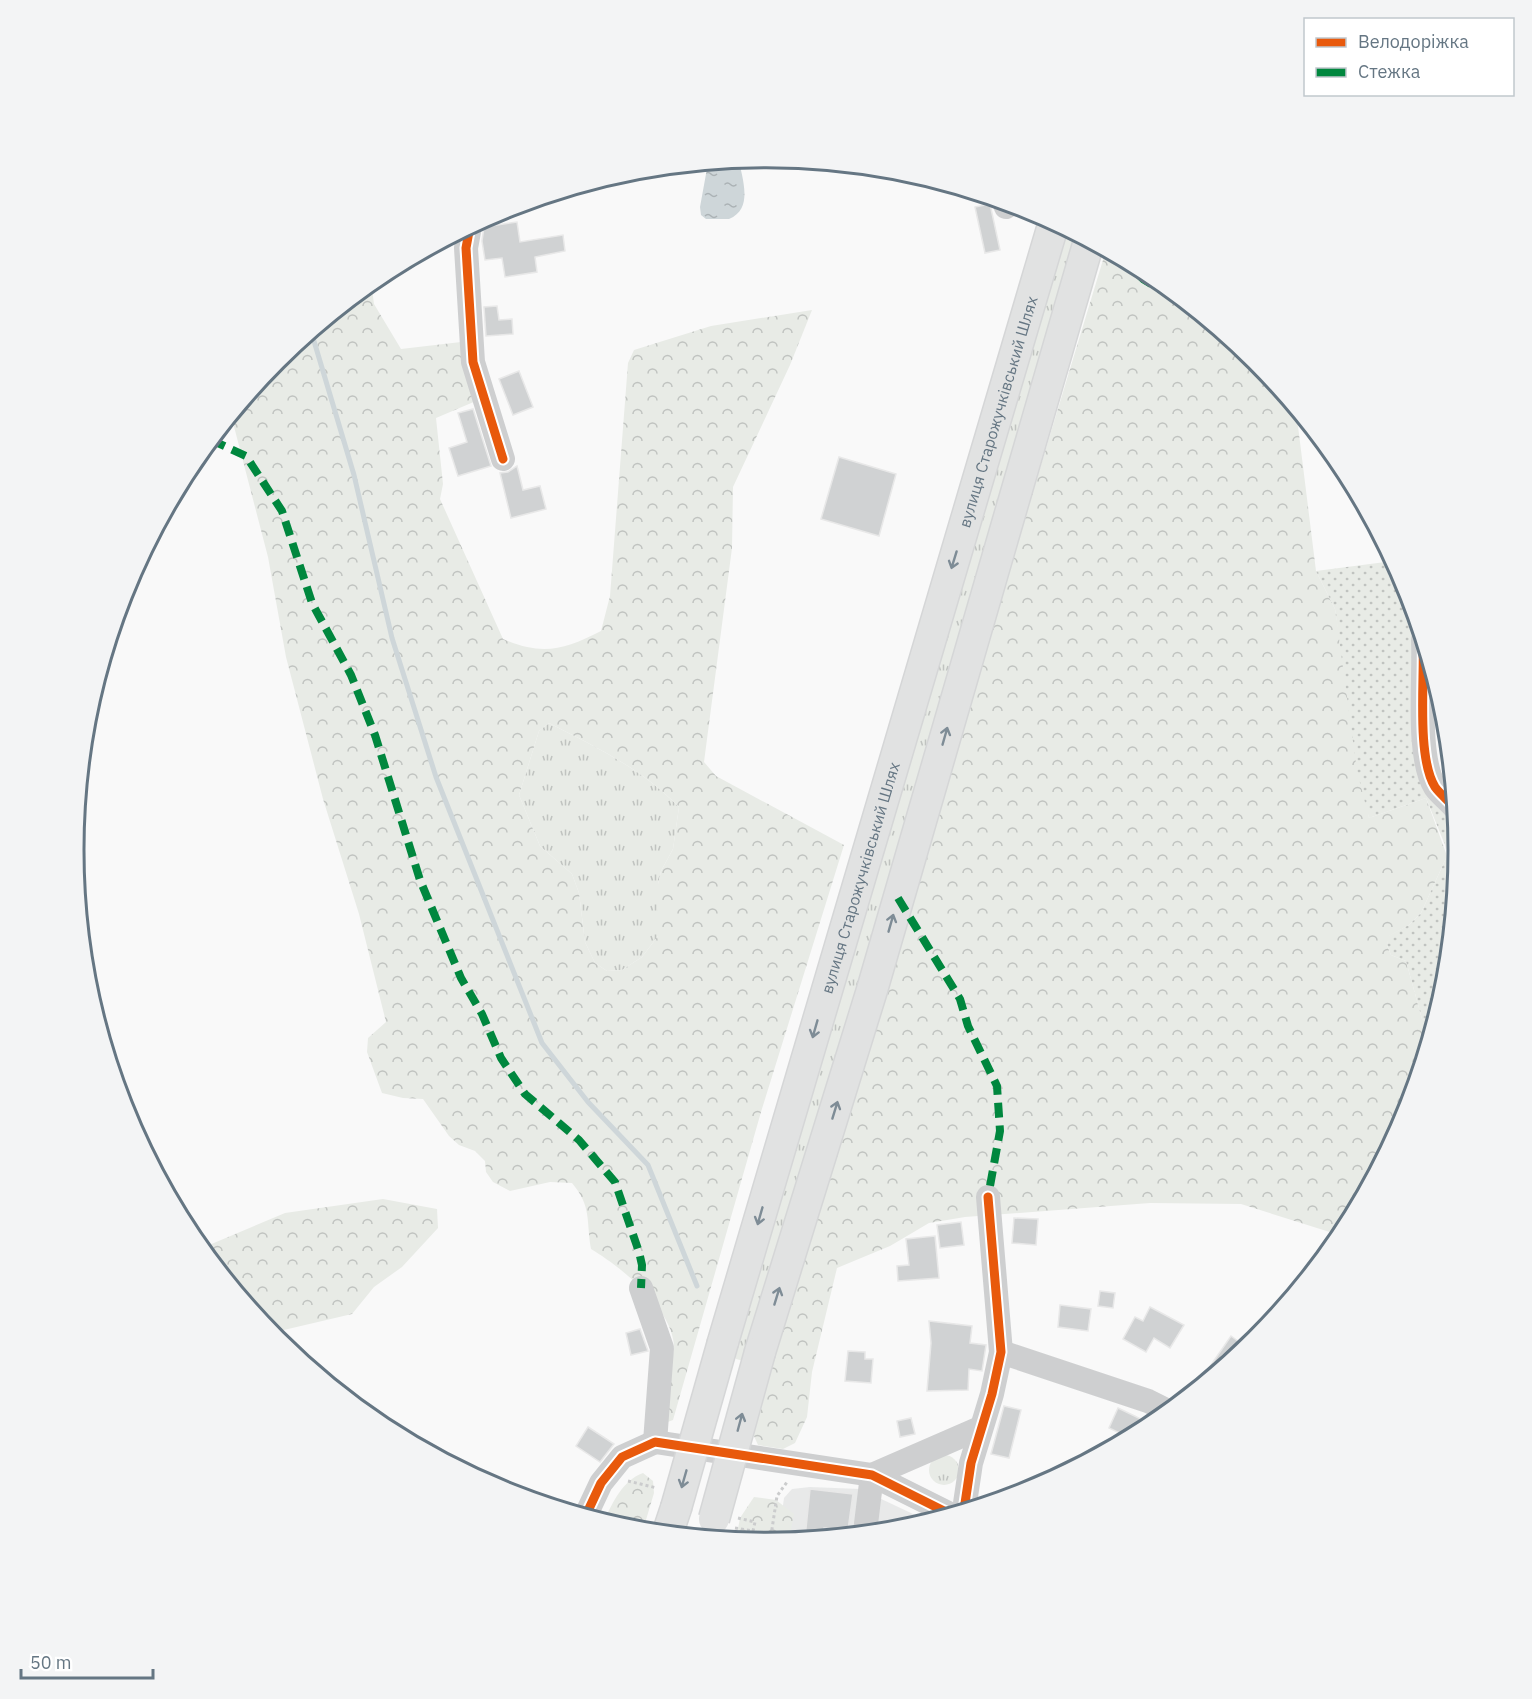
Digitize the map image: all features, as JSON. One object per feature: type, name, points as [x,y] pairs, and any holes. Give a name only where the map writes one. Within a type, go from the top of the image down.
[{"type":"main road","name":"вулиця Старожучківський Шлях","points":[[667,1513],[723,1342],[1052,230]]},
{"type":"main road","points":[[722,1525],[760,1352],[872,990],[1087,248]]},
{"type":"street","points":[[468,236],[466,248],[473,362],[503,459]]},
{"type":"street","points":[[1423,666],[1423,728],[1430,775],[1436,788],[1446,799]]},
{"type":"street","points":[[965,1501],[969,1470],[992,1394],[1001,1352],[988,1197]]},
{"type":"street","points":[[641,1288],[662,1348],[655,1442]]},
{"type":"street","points":[[1001,1352],[1159,1407]]},
{"type":"street","points":[[872,1475],[980,1428]]},
{"type":"street","points":[[589,1508],[601,1483],[622,1457],[655,1442],[799,1466],[872,1475],[940,1509]]},
{"type":"street","points":[[866,1524],[872,1475]]},
{"type":"path","points":[[772,1532],[777,1496],[799,1466]]},
{"type":"path","points":[[624,1480],[660,1488],[667,1513]]},
{"type":"path","points":[[755,1522],[753,1531],[722,1525],[755,1522]]},
{"type":"shaded area","points":[[810,1487],[860,1489],[914,1515],[855,1526],[779,1531],[784,1498],[792,1489]]},
{"type":"green space","points":[[1060,234],[1079,244],[860,982],[744,1361],[736,1359],[732,1353]]},
{"type":"green space","points":[[1104,257],[1145,282],[1216,337],[1248,367],[1298,423],[1316,571],[1335,609],[1369,818],[1426,798],[1447,856],[1421,913],[1409,925],[1389,936],[1387,945],[1391,955],[1406,961],[1422,1019],[1426,1021],[1412,1069],[1378,1151],[1357,1191],[1330,1232],[1241,1204],[1150,1203],[965,1217],[929,1223],[890,1246],[837,1268],[812,1372],[807,1417],[795,1443],[783,1449],[758,1445],[750,1427]]},
{"type":"green space","points":[[372,293],[374,304],[401,349],[461,342],[476,401],[436,418],[443,484],[440,499],[503,639],[530,648],[541,649],[576,643],[601,631],[610,596],[628,363],[634,350],[711,326],[812,310],[790,365],[733,487],[732,548],[704,762],[716,776],[844,845],[761,1112],[673,1420],[665,1423],[664,1381],[674,1349],[671,1331],[664,1316],[643,1290],[630,1277],[591,1249],[583,1199],[572,1183],[550,1182],[510,1191],[493,1182],[486,1172],[485,1161],[475,1151],[459,1145],[449,1136],[423,1099],[403,1098],[382,1093],[367,1052],[368,1038],[386,1022],[359,914],[323,799],[286,657],[268,557],[233,424],[284,367],[316,337]],"holes":[[[549,723],[601,750],[650,781],[679,807],[673,849],[661,871],[658,884],[658,936],[642,957],[622,970],[607,971],[595,963],[585,942],[579,893],[572,874],[540,846],[519,795],[539,731]]]},
{"type":"green space","points":[[1384,562],[1412,630],[1420,656],[1419,727],[1445,790],[1448,849],[1447,894],[1442,939],[1426,1021],[1422,1019],[1406,961],[1391,955],[1387,945],[1388,936],[1409,925],[1421,913],[1447,856],[1445,845],[1426,798],[1369,818],[1357,771],[1335,609],[1316,571]]},
{"type":"green space","points":[[549,723],[634,770],[665,793],[679,807],[673,849],[661,871],[658,884],[658,936],[642,957],[622,970],[607,971],[595,963],[585,942],[579,893],[572,874],[540,846],[519,795],[539,731]]},
{"type":"green space","points":[[383,1199],[437,1209],[438,1228],[402,1267],[374,1287],[352,1314],[282,1330],[253,1299],[211,1244],[285,1213]]},
{"type":"green space","points":[[944,1455],[950,1456],[958,1464],[958,1476],[950,1484],[944,1485],[938,1484],[930,1476],[929,1470],[930,1464],[938,1456]]},
{"type":"green space","points":[[643,1473],[653,1481],[654,1493],[646,1520],[608,1512],[624,1486]]},
{"type":"green space","points":[[754,1497],[776,1500],[794,1514],[791,1531],[738,1531],[740,1518]]},
{"type":"water","points":[[741,168],[744,201],[737,214],[729,219],[706,219],[701,215],[700,207],[707,170]]},
{"type":"building","points":[[990,206],[1000,250],[985,253],[975,207]]},
{"type":"building","points":[[517,222],[520,242],[563,235],[565,251],[535,257],[537,272],[505,277],[502,258],[485,260],[482,241],[484,229]]},
{"type":"building","points":[[497,306],[499,320],[512,319],[513,334],[486,336],[484,307]]},
{"type":"building","points":[[519,371],[533,407],[513,415],[499,379]]},
{"type":"building","points":[[473,409],[491,466],[458,476],[449,448],[467,442],[458,413]]},
{"type":"building","points":[[839,457],[896,474],[879,536],[821,519]]},
{"type":"building","points":[[517,466],[523,490],[540,486],[546,509],[511,518],[500,473],[508,472]]},
{"type":"building","points":[[1014,1218],[1038,1219],[1036,1245],[1012,1243]]},
{"type":"building","points":[[961,1222],[964,1245],[940,1248],[937,1225]]},
{"type":"building","points":[[935,1236],[939,1278],[898,1281],[897,1266],[909,1265],[906,1239]]},
{"type":"building","points":[[1100,1291],[1115,1293],[1113,1308],[1098,1306]]},
{"type":"building","points":[[1060,1305],[1091,1309],[1088,1331],[1058,1327]]},
{"type":"building","points":[[1150,1307],[1184,1325],[1170,1348],[1154,1338],[1146,1352],[1123,1339],[1135,1317],[1143,1321]]},
{"type":"building","points":[[929,1321],[972,1326],[970,1343],[986,1345],[982,1371],[969,1369],[968,1390],[927,1391],[931,1343]]},
{"type":"building","points":[[640,1329],[648,1351],[631,1355],[626,1333]]},
{"type":"building","points":[[1231,1336],[1238,1341],[1216,1362],[1209,1368]]},
{"type":"building","points":[[848,1351],[865,1352],[865,1359],[873,1359],[871,1383],[845,1381]]},
{"type":"building","points":[[1004,1406],[1021,1410],[1009,1458],[991,1454]]},
{"type":"building","points":[[1118,1408],[1141,1419],[1119,1433],[1109,1428]]},
{"type":"building","points":[[911,1418],[915,1434],[900,1437],[897,1421]]},
{"type":"building","points":[[588,1427],[614,1444],[600,1462],[576,1446]]},
{"type":"building","points":[[810,1489],[853,1494],[848,1527],[806,1530]]},
{"type":"waterway","points":[[313,339],[354,475],[392,638],[436,777],[542,1043],[588,1102],[648,1165],[697,1286]]},
{"type":"marked path","points":[[218,443],[246,456],[282,511],[312,603],[351,675],[375,735],[420,880],[461,978],[482,1014],[501,1058],[525,1094],[579,1140],[615,1182],[639,1252],[642,1265],[641,1288]]},
{"type":"marked path","points":[[898,898],[960,999],[968,1026],[997,1086],[1000,1131],[988,1197]]},
{"type":"cycle path","points":[[468,236],[466,248],[473,362],[503,459]]},
{"type":"cycle path","points":[[1423,666],[1425,756],[1435,787],[1446,799]]},
{"type":"cycle path","points":[[965,1501],[971,1463],[992,1394],[1001,1352],[988,1197]]},
{"type":"cycle path","points":[[589,1508],[601,1483],[622,1457],[655,1442],[872,1475],[940,1509]]}]
